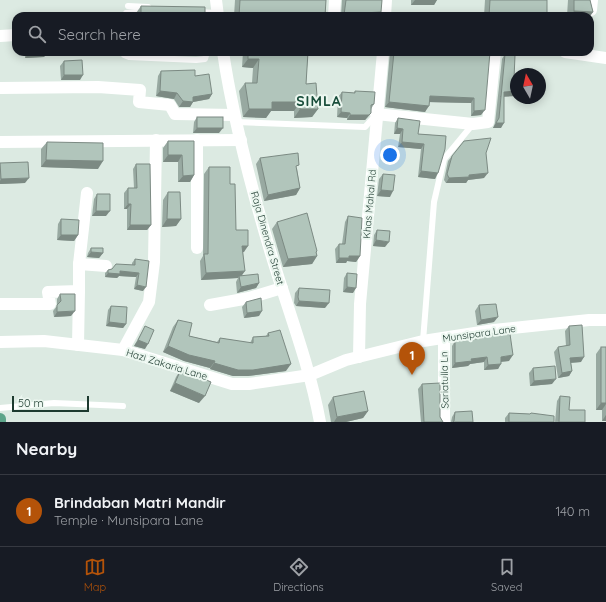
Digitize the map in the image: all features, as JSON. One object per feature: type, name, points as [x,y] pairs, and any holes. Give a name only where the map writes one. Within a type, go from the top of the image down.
[{"type":"street","points":[[334,0],[334,12]]},
{"type":"street","points":[[385,12],[386,0]]},
{"type":"street","points":[[0,36],[12,35]]},
{"type":"street","name":"Raja Dinendra Street","points":[[224,56],[235,118],[269,246],[310,375],[320,422]]},
{"type":"street","name":"Khas Mahal Rd","points":[[359,357],[360,304],[376,114],[383,56]]},
{"type":"street","points":[[376,114],[473,124],[488,122],[495,56]]},
{"type":"street","points":[[592,56],[606,58]]},
{"type":"street","points":[[0,88],[98,87],[140,90],[139,102],[170,105],[175,114],[235,118]]},
{"type":"street","points":[[123,350],[149,302],[154,262],[156,140]]},
{"type":"street","points":[[197,140],[197,248]]},
{"type":"street","points":[[0,142],[241,140]]},
{"type":"street","points":[[78,345],[79,264],[87,193]]},
{"type":"street","points":[[79,264],[106,266]]},
{"type":"street","points":[[210,305],[248,298],[282,288]]},
{"type":"street","points":[[0,304],[50,304],[48,292],[78,291]]},
{"type":"street","name":"Munsipara Lane","points":[[310,375],[346,360],[423,341],[494,330],[588,320],[606,320]]},
{"type":"street","name":"Sariatulla Ln","points":[[444,338],[444,422]]},
{"type":"street","name":"Hazi Zakaria Lane","points":[[0,342],[44,341],[123,350],[232,384],[249,384],[310,375]]},
{"type":"lane","points":[[128,6],[156,10],[128,12]]},
{"type":"lane","points":[[198,12],[190,10],[217,10]]},
{"type":"lane","points":[[126,56],[196,60],[205,59],[206,56]]},
{"type":"lane","points":[[235,118],[366,127],[376,114]]},
{"type":"lane","points":[[423,341],[434,202],[444,159],[473,124]]},
{"type":"lane","points":[[0,408],[54,403],[123,406]]},
{"type":"building","points":[[240,0],[326,0],[325,12],[239,12]]},
{"type":"building","points":[[346,0],[382,0],[381,12],[344,12]]},
{"type":"building","points":[[490,0],[547,0],[547,12],[489,12]]},
{"type":"building","points":[[574,0],[590,0],[593,12],[574,11]]},
{"type":"building","points":[[141,6],[205,7],[205,12],[141,12]]},
{"type":"building","points":[[248,56],[308,56],[306,84],[316,83],[318,109],[300,109],[300,102],[272,102],[272,109],[249,109],[245,83],[257,83],[259,59],[248,59]]},
{"type":"building","points":[[394,56],[490,56],[485,110],[474,111],[474,98],[430,96],[429,106],[389,102]]},
{"type":"building","points":[[505,56],[515,56],[514,68],[510,68],[510,92],[504,92],[504,123],[496,123],[499,118]]},
{"type":"building","points":[[82,60],[83,75],[64,75],[64,61]]},
{"type":"building","points":[[195,70],[195,76],[209,74],[212,94],[193,97],[193,102],[183,101],[177,93],[160,91],[161,71]]},
{"type":"building","points":[[355,91],[375,92],[374,104],[371,105],[371,113],[369,115],[350,115],[350,113],[341,112],[342,92],[355,93]]},
{"type":"building","points":[[197,117],[223,117],[223,128],[197,128]]},
{"type":"building","points":[[398,118],[420,121],[418,134],[446,136],[445,149],[438,173],[421,171],[424,144],[402,142],[403,129],[397,128]]},
{"type":"building","points":[[491,138],[486,153],[488,173],[469,175],[469,177],[449,178],[447,174],[452,156],[464,141]]},
{"type":"building","points":[[168,141],[194,141],[194,175],[183,176],[182,155],[168,155]]},
{"type":"building","points":[[47,142],[103,143],[103,161],[46,160]]},
{"type":"building","points":[[298,153],[299,165],[296,166],[300,188],[268,195],[260,158]]},
{"type":"building","points":[[28,162],[29,178],[1,179],[0,163]]},
{"type":"building","points":[[136,164],[150,164],[151,225],[130,225],[131,204],[128,204],[128,188],[137,188]]},
{"type":"building","points":[[209,167],[230,167],[230,184],[235,184],[236,230],[248,230],[248,246],[242,246],[245,271],[206,273],[204,254],[208,254]]},
{"type":"building","points":[[383,174],[395,175],[393,191],[381,190]]},
{"type":"building","points":[[168,192],[180,192],[181,219],[167,219]]},
{"type":"building","points":[[97,194],[110,194],[110,211],[96,211]]},
{"type":"building","points":[[307,213],[317,256],[288,259],[277,222]]},
{"type":"building","points":[[348,216],[362,218],[360,256],[339,258],[339,244],[345,244]]},
{"type":"building","points":[[61,219],[79,220],[78,235],[61,235]]},
{"type":"building","points":[[377,230],[390,231],[389,242],[376,240]]},
{"type":"building","points":[[91,248],[103,248],[103,253],[91,252]]},
{"type":"building","points":[[135,259],[149,261],[146,287],[137,285],[139,273],[120,271],[120,274],[108,273],[108,270],[112,269],[116,264],[135,265]]},
{"type":"building","points":[[347,273],[357,274],[356,288],[347,287]]},
{"type":"building","points":[[258,274],[259,283],[241,287],[239,276]]},
{"type":"building","points":[[299,288],[330,290],[329,303],[299,301]]},
{"type":"building","points":[[60,294],[75,294],[75,311],[57,312],[57,305],[61,301]]},
{"type":"building","points":[[261,298],[262,311],[247,313],[246,302]]},
{"type":"building","points":[[496,304],[498,317],[481,320],[479,305]]},
{"type":"building","points":[[111,306],[127,307],[126,324],[109,322]]},
{"type":"building","points":[[178,320],[192,323],[189,336],[219,343],[220,338],[253,343],[253,337],[269,336],[268,333],[280,330],[291,364],[253,370],[238,370],[214,363],[215,361],[189,355],[168,346]]},
{"type":"building","points":[[582,325],[584,357],[570,358],[572,371],[562,373],[558,347],[570,345],[569,326]]},
{"type":"building","points":[[145,326],[154,330],[148,344],[138,340]]},
{"type":"building","points":[[499,332],[500,335],[510,334],[513,355],[501,357],[501,364],[488,365],[487,357],[455,363],[455,341],[483,338],[482,335]]},
{"type":"building","points":[[601,347],[606,347],[606,403],[601,403]]},
{"type":"building","points":[[555,366],[556,379],[534,381],[533,368]]},
{"type":"building","points":[[181,369],[211,382],[205,396],[175,383]]},
{"type":"building","points":[[440,383],[440,417],[443,422],[424,422],[422,384]]},
{"type":"building","points":[[364,391],[368,411],[337,417],[333,397]]},
{"type":"building","points":[[560,396],[570,397],[569,410],[585,410],[585,422],[559,422]]},
{"type":"building","points":[[472,411],[473,422],[453,422],[455,412]]},
{"type":"building","points":[[509,413],[531,413],[554,416],[554,422],[509,422]]},
{"type":"place","name":"Brindaban Matri Mandir","points":[[412,375]]},
{"type":"district","name":"SIMLA","points":[[319,101]]}]
